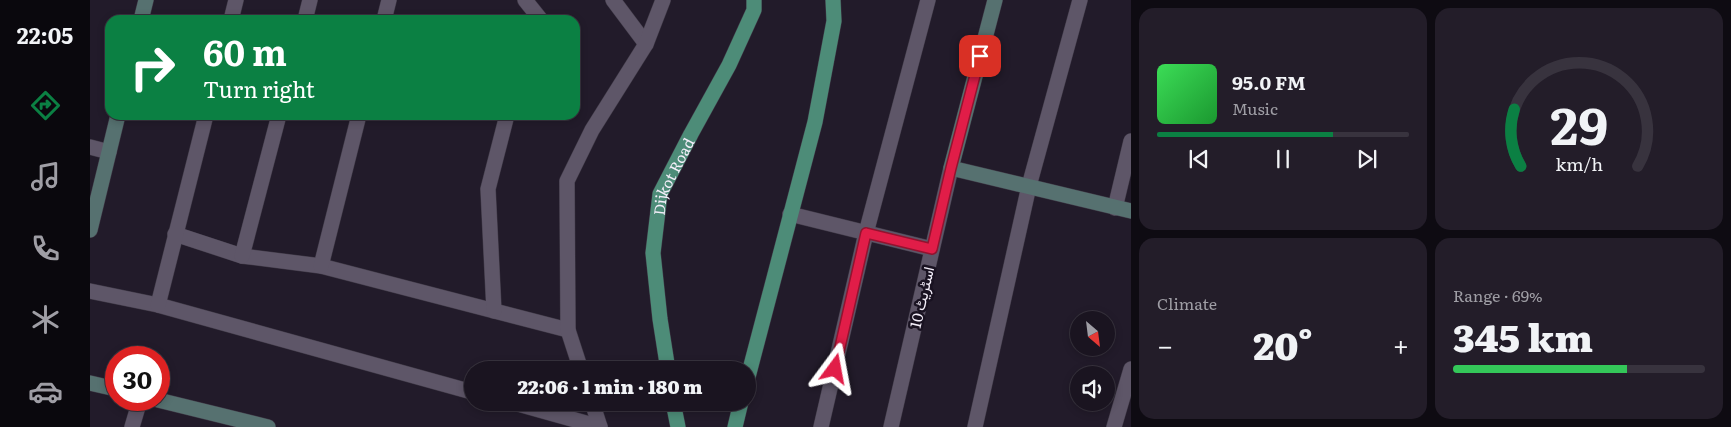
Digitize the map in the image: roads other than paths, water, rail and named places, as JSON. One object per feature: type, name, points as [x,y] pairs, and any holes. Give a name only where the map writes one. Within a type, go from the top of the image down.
[{"type":"main road","name":"Dijkot Road","points":[[667,361],[653,253],[660,194],[729,65],[754,10],[754,0]]},
{"type":"main road","points":[[752,361],[816,122],[834,21],[833,0]]},
{"type":"main road","points":[[675,411],[678,427]]},
{"type":"main road","points":[[735,427],[739,411]]},
{"type":"street","points":[[142,15],[146,0]]},
{"type":"street","points":[[232,15],[236,0]]},
{"type":"street","points":[[306,15],[310,0]]},
{"type":"street","points":[[385,15],[389,0]]},
{"type":"street","points":[[525,0],[537,15]]},
{"type":"street","points":[[612,0],[646,44]]},
{"type":"street","points":[[578,361],[568,330],[567,181],[592,130],[646,44],[663,0]]},
{"type":"street","points":[[821,427],[866,233],[928,0]]},
{"type":"street","points":[[995,0],[951,168],[1131,211]]},
{"type":"street","points":[[975,427],[1029,186],[1080,0]]},
{"type":"street","points":[[90,230],[117,120]]},
{"type":"street","points":[[158,305],[205,120]]},
{"type":"street","points":[[242,256],[278,120]]},
{"type":"street","points":[[321,266],[358,120]]},
{"type":"street","points":[[494,311],[488,189],[506,120]]},
{"type":"street","points":[[1115,208],[1131,141]]},
{"type":"street","points":[[90,146],[109,152]]},
{"type":"street","name":"اسٹریٹ 10","points":[[891,427],[951,168]]},
{"type":"street","points":[[790,214],[932,249]]},
{"type":"street","points":[[175,234],[242,256],[321,266],[568,330]]},
{"type":"street","points":[[90,291],[158,305],[464,390]]},
{"type":"street","points":[[1114,427],[1129,384],[1131,368]]},
{"type":"street","points":[[90,383],[105,387]]},
{"type":"street","points":[[170,403],[268,427]]},
{"type":"street","points":[[132,427],[137,411]]},
{"type":"street","points":[[543,411],[600,427]]},
{"type":"street","points":[[595,411],[600,427]]}]
